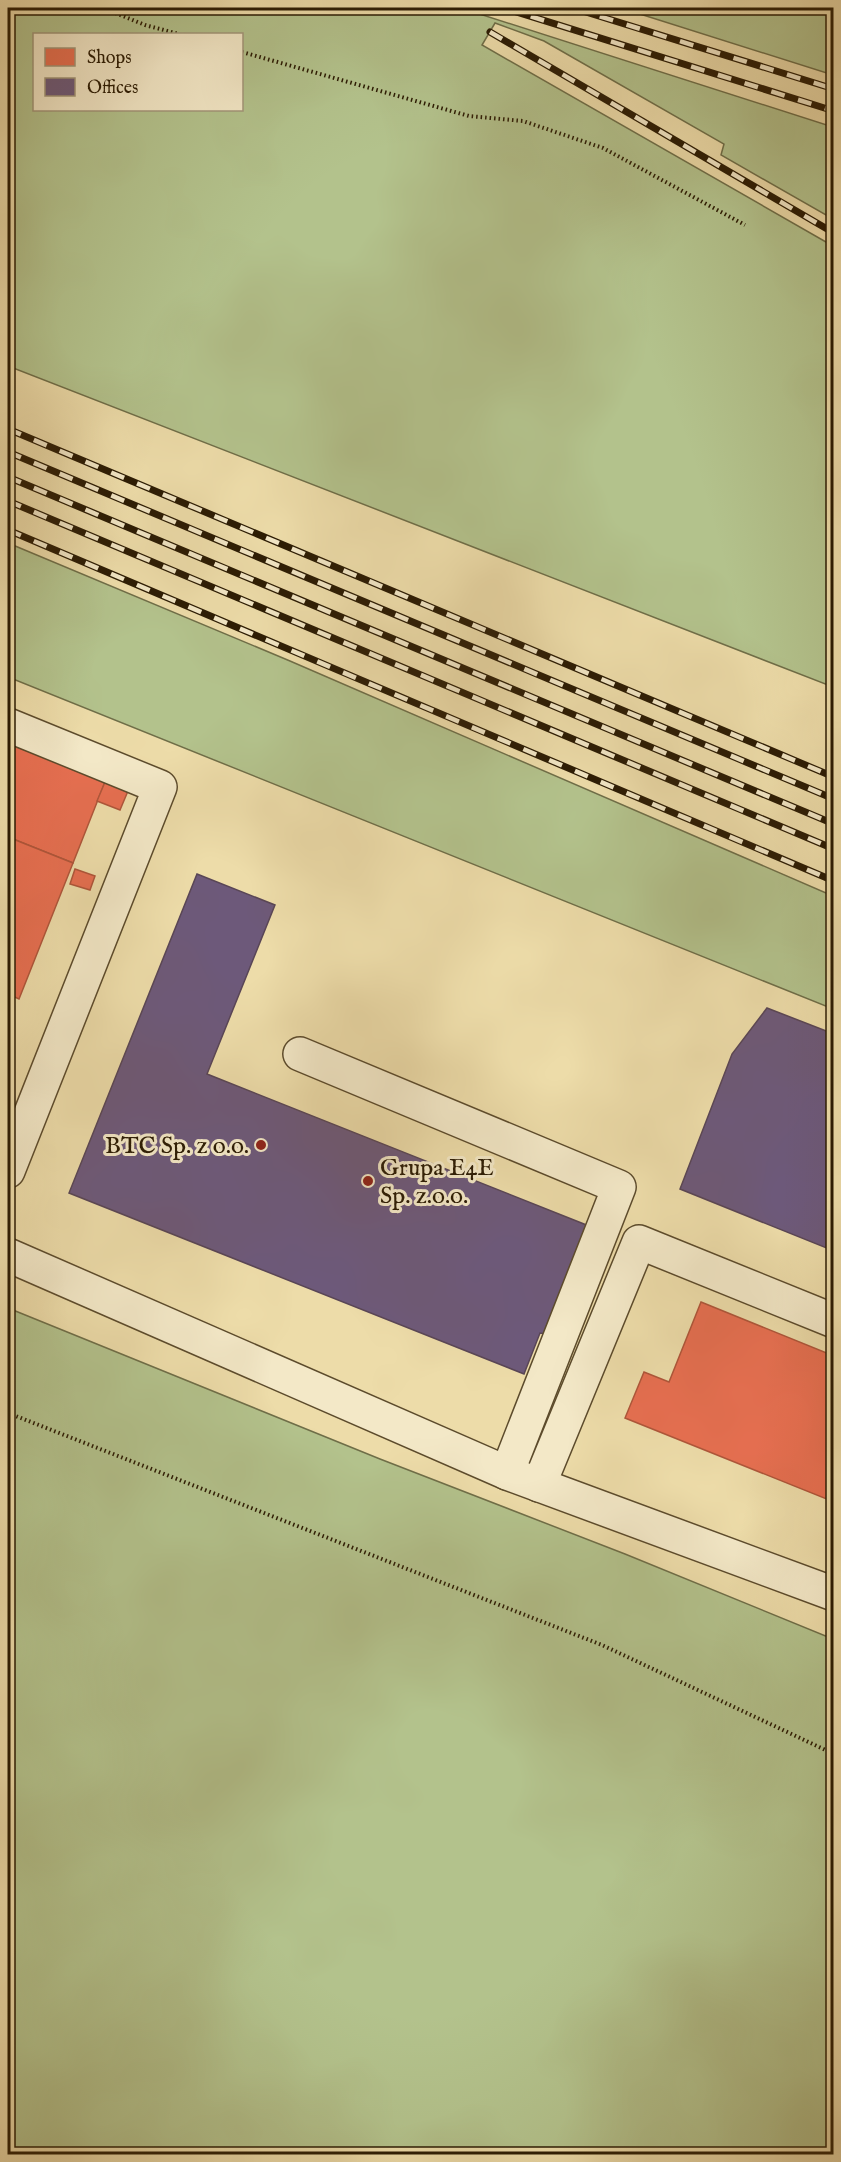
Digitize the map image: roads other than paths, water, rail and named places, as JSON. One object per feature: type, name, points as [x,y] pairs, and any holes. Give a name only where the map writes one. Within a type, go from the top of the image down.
[{"type":"lane","points":[[8,725],[160,787],[20,1103],[8,1171]]},
{"type":"lane","points":[[300,1054],[618,1187],[507,1473]]},
{"type":"lane","points":[[539,1485],[639,1242],[834,1321]]},
{"type":"lane","points":[[8,1255],[507,1473],[834,1594]]},
{"type":"railway","points":[[504,8],[834,111]]},
{"type":"railway","points":[[573,8],[834,89]]},
{"type":"railway","points":[[490,32],[834,233]]},
{"type":"railway","points":[[8,429],[834,777]]},
{"type":"railway","points":[[8,452],[834,799]]},
{"type":"railway","points":[[8,477],[834,824]]},
{"type":"railway","points":[[8,501],[834,849]]},
{"type":"railway","points":[[8,530],[834,881]]},
{"type":"place","name":"BTC Sp. z o.o.","points":[[261,1145]]},
{"type":"place","name":"Grupa E4E Sp. z.o.o.","points":[[368,1181]]}]
